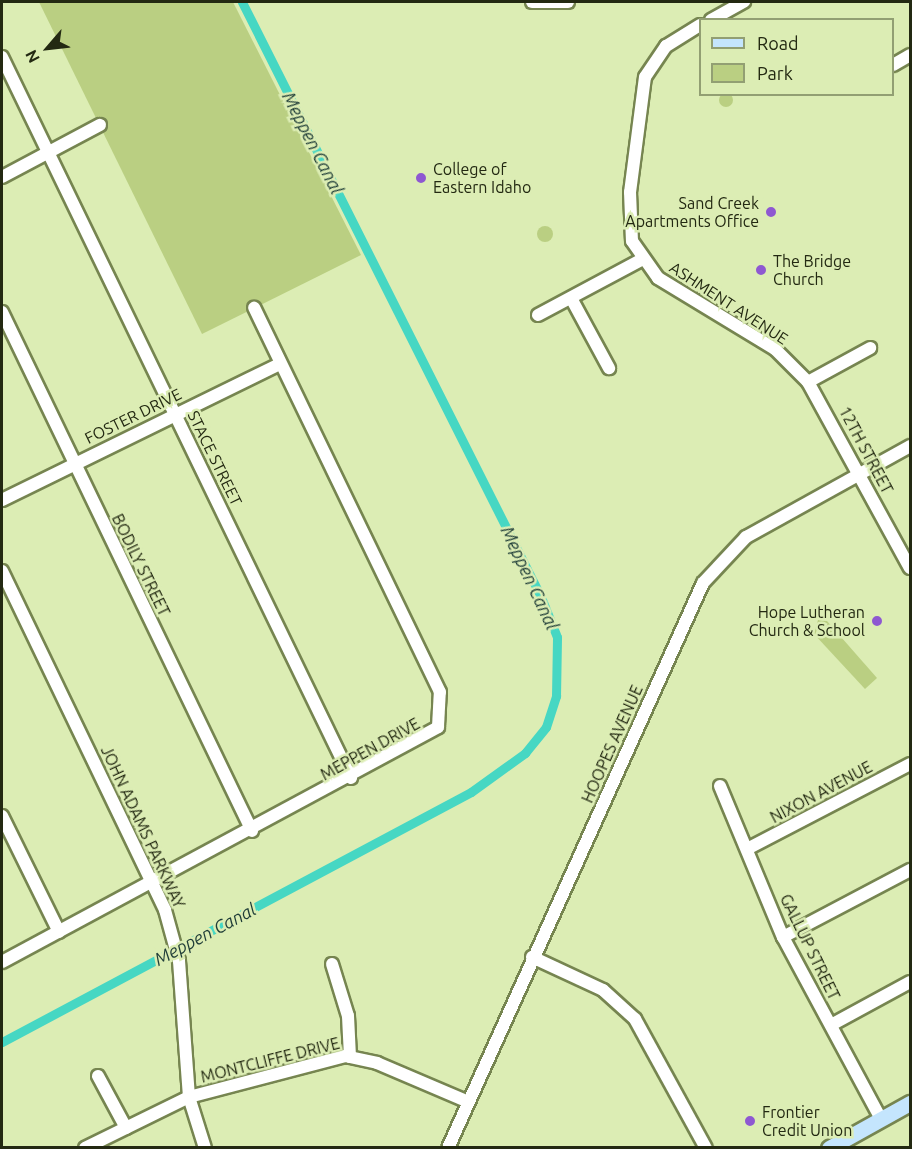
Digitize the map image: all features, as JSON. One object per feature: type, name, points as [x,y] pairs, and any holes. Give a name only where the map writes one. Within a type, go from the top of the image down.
[{"type":"main road","points":[[831,1147],[910,1103]]},
{"type":"street","points":[[532,2],[568,2]]},
{"type":"street","points":[[715,18],[744,2]]},
{"type":"street","name":"ASHMENT AVENUE","points":[[699,26],[666,46],[645,77],[630,208],[632,241],[641,260],[658,278],[775,349],[808,382]]},
{"type":"street","points":[[894,63],[910,55]]},
{"type":"street","name":"STACE STREET","points":[[2,57],[351,778]]},
{"type":"street","points":[[2,177],[100,125]]},
{"type":"street","points":[[538,315],[641,260]]},
{"type":"street","points":[[571,298],[609,368]]},
{"type":"street","name":"MEPPEN DRIVE","points":[[2,962],[154,884],[432,734],[443,703],[254,308]]},
{"type":"street","name":"BODILY STREET","points":[[2,312],[73,464],[252,831]]},
{"type":"street","points":[[808,382],[870,348]]},
{"type":"street","name":"FOSTER DRIVE","points":[[2,500],[280,364]]},
{"type":"street","name":"12TH STREET","points":[[808,382],[860,473],[910,568]]},
{"type":"street","name":"HOOPES AVENUE","points":[[448,1148],[466,1101],[715,565],[746,537],[910,446]]},
{"type":"street","name":"JOHN ADAMS PARKWAY","points":[[2,571],[154,884],[176,950],[189,1097],[205,1148]]},
{"type":"street","name":"NIXON AVENUE","points":[[747,849],[910,764]]},
{"type":"street","name":"GALLUP STREET","points":[[720,786],[783,937],[881,1119]]},
{"type":"street","points":[[2,816],[6,838],[59,932]]},
{"type":"street","points":[[783,937],[910,870]]},
{"type":"street","points":[[532,957],[603,990],[634,1019],[706,1148]]},
{"type":"street","points":[[332,964],[348,1016],[350,1057]]},
{"type":"street","points":[[831,1025],[910,982]]},
{"type":"street","name":"MONTCLIFFE DRIVE","points":[[85,1148],[189,1097],[350,1057],[377,1063],[466,1101]]},
{"type":"street","points":[[98,1076],[126,1128]]},
{"type":"green space","points":[[39,2],[233,2],[361,255],[202,334]]},
{"type":"green space","points":[[720,96],[732,97],[731,105],[726,107],[721,105]]},
{"type":"green space","points":[[542,226],[548,226],[553,234],[551,240],[542,242],[537,237],[537,231]]},
{"type":"green space","points":[[818,620],[827,621],[877,678],[865,689],[814,634]]},
{"type":"waterway","name":"Meppen Canal","points":[[2,1042],[471,792],[525,753],[546,727],[556,696],[557,637],[541,597],[242,2]]},
{"type":"place","name":"College of Eastern Idaho","points":[[421,178]]},
{"type":"place","name":"Sand Creek Apartments Office","points":[[771,212]]},
{"type":"place","name":"The Bridge Church","points":[[761,270]]},
{"type":"place","name":"Hope Lutheran Church & School","points":[[877,621]]},
{"type":"place","name":"Frontier Credit Union","points":[[750,1121]]}]
